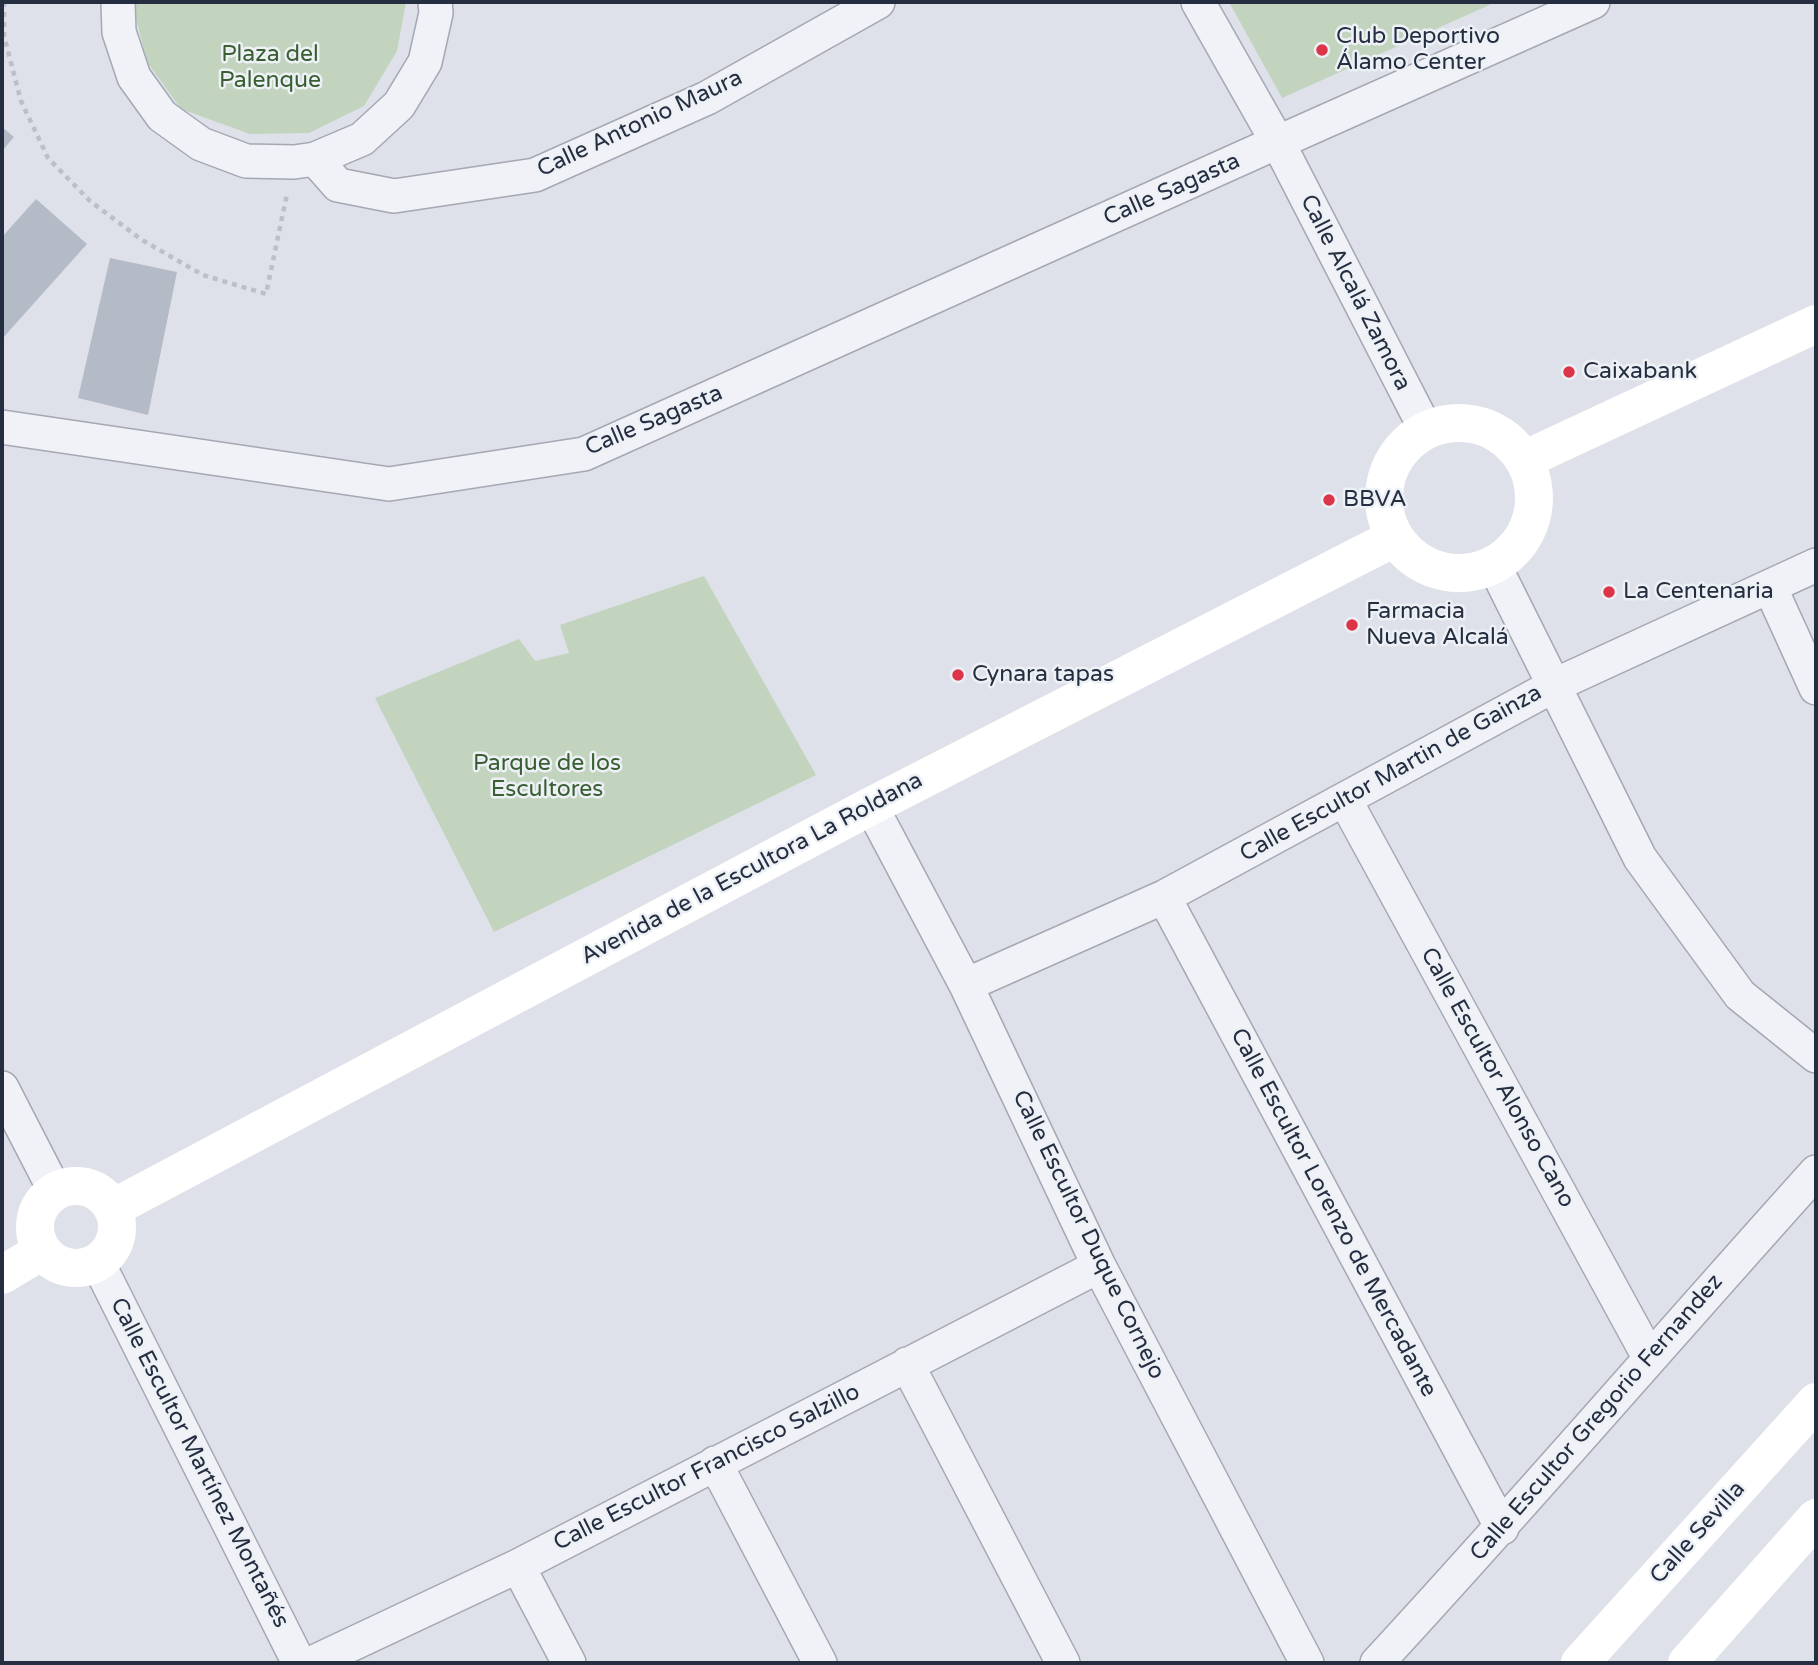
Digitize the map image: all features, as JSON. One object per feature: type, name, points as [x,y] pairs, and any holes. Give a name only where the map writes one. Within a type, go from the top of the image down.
[{"type":"street","points":[[118,2],[118,32],[134,78],[162,116],[201,144],[246,161],[304,161],[362,139],[399,105],[425,62],[436,13],[435,2]]},
{"type":"street","name":"Calle Antonio Maura","points":[[304,161],[338,185],[394,196],[535,175],[707,97],[878,2]]},
{"type":"street","name":"Calle Alcalá Zamora","points":[[1199,2],[1277,143],[1426,430]]},
{"type":"street","name":"Calle Sagasta","points":[[2,427],[389,484],[584,454],[1592,2]]},
{"type":"street","points":[[1524,460],[1816,324]]},
{"type":"street","points":[[1448,424],[1470,424],[1492,430],[1510,443],[1524,460],[1533,483],[1534,507],[1527,530],[1514,550],[1494,565],[1473,572],[1450,573],[1428,567],[1409,555],[1394,538],[1385,514],[1383,489],[1390,465],[1405,445],[1426,430],[1448,424]]},
{"type":"street","name":"Avenida de la Escultora La Roldana","points":[[113,1208],[871,806],[1394,538]]},
{"type":"street","points":[[1494,565],[1640,858],[1740,995],[1816,1056]]},
{"type":"street","name":"Calle Escultor Martin de Gainza","points":[[967,985],[1164,897],[1555,685],[1816,565]]},
{"type":"street","points":[[1770,587],[1816,688]]},
{"type":"street","name":"Calle Escultor Alonso Cano","points":[[1345,800],[1650,1357]]},
{"type":"street","name":"Calle Escultor Duque Cornejo","points":[[871,806],[967,985],[1099,1266],[1307,1663]]},
{"type":"street","name":"Calle Escultor Lorenzo de Mercadante","points":[[1164,897],[1502,1528]]},
{"type":"street","points":[[2,1088],[55,1191]]},
{"type":"street","name":"Calle Escultor Gregorio Fernandez","points":[[1377,1663],[1502,1528],[1650,1357],[1816,1172]]},
{"type":"street","points":[[79,1185],[97,1191],[113,1208],[118,1230],[111,1251],[99,1263],[81,1269],[61,1266],[42,1251],[34,1229],[42,1203],[55,1191],[79,1185]]},
{"type":"street","points":[[2,1275],[42,1251]]},
{"type":"street","name":"Calle Escultor Martínez Montañés","points":[[99,1263],[299,1663]]},
{"type":"street","name":"Calle Escultor Francisco Salzillo","points":[[312,1663],[518,1566],[1099,1266]]},
{"type":"street","points":[[907,1364],[1063,1663]]},
{"type":"street","name":"Calle Sevilla","points":[[1580,1663],[1816,1402]]},
{"type":"street","points":[[715,1463],[820,1663]]},
{"type":"street","points":[[1687,1663],[1816,1518]]},
{"type":"street","points":[[518,1566],[569,1663]]},
{"type":"path","points":[[4,2],[4,36],[21,102],[48,158],[100,209],[142,240],[203,275],[266,294],[304,161]]},
{"type":"green space","name":"Plaza del Palenque","points":[[136,2],[406,2],[397,51],[364,106],[309,133],[250,134],[181,109],[147,62],[135,14]]},
{"type":"green space","name":"Club Deportivo Álamo Center","points":[[1229,2],[1496,2],[1282,98]]},
{"type":"green space","name":"Parque de los Escultores","points":[[704,576],[816,775],[494,932],[375,698],[519,639],[535,661],[569,653],[560,625]]},
{"type":"building","points":[[2,127],[14,137],[2,151]]},
{"type":"building","points":[[36,199],[87,244],[2,339],[2,237]]},
{"type":"building","points":[[110,258],[177,272],[148,415],[78,398]]},
{"type":"place","name":"Club Deportivo Álamo Center","points":[[1322,50]]},
{"type":"place","name":"Caixabank","points":[[1569,372]]},
{"type":"place","name":"BBVA","points":[[1329,500]]},
{"type":"place","name":"La Centenaria","points":[[1609,592]]},
{"type":"place","name":"Farmacia Nueva Alcalá","points":[[1352,625]]},
{"type":"place","name":"Cynara tapas","points":[[958,675]]}]
